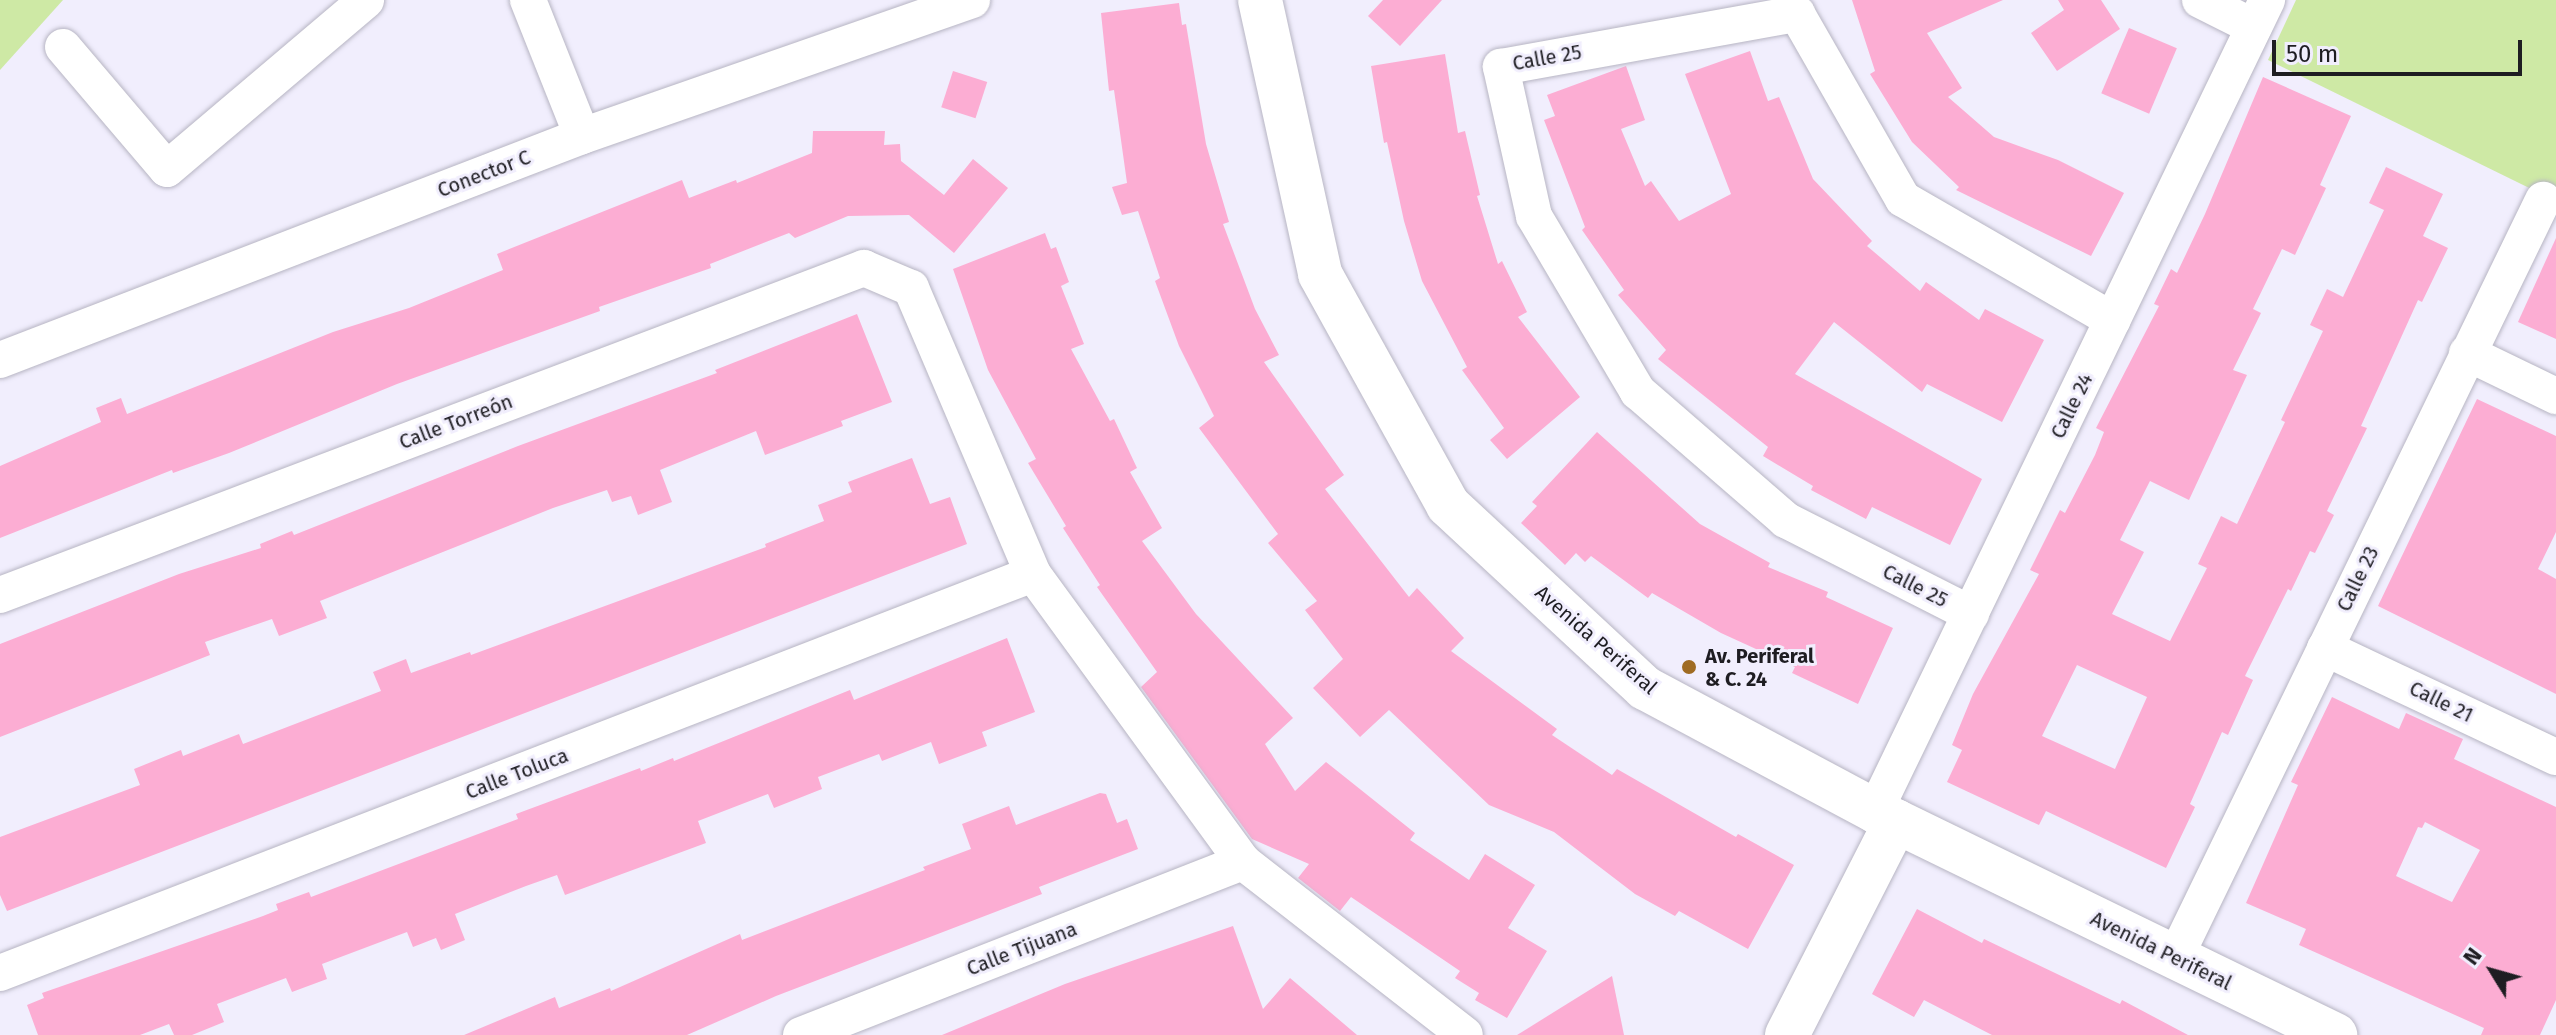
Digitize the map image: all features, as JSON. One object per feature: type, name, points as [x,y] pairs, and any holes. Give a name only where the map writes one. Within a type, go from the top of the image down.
[{"type":"street","points":[[63,47],[167,169],[366,0]]},
{"type":"street","points":[[528,0],[582,136]]},
{"type":"street","name":"Conector C","points":[[0,360],[582,136],[972,0]]},
{"type":"street","name":"Avenida Periferal","points":[[1260,0],[1320,274],[1448,505],[1645,688],[1885,816],[2335,1035]]},
{"type":"street","points":[[2200,0],[2260,14]]},
{"type":"street","name":"Calle 25","points":[[1971,614],[1786,520],[1638,392],[1534,216],[1501,67],[1797,14],[1903,199],[2113,320]]},
{"type":"street","name":"Calle 24","points":[[1885,816],[1971,614],[2260,14]]},
{"type":"street","name":"Calle 23","points":[[2175,958],[2543,200]]},
{"type":"street","name":"Calle Torreón","points":[[0,595],[864,268],[911,288],[1033,574]]},
{"type":"street","points":[[2467,353],[2556,396]]},
{"type":"street","points":[[1033,574],[1243,862],[1465,1035]]},
{"type":"street","name":"Calle Toluca","points":[[0,973],[1033,574]]},
{"type":"street","name":"Calle 21","points":[[2325,648],[2556,757]]},
{"type":"street","points":[[1787,1035],[1885,816]]},
{"type":"street","name":"Calle Tijuana","points":[[801,1035],[1243,862]]},
{"type":"green space","points":[[0,0],[63,0],[0,70]]},
{"type":"green space","points":[[2296,0],[2556,0],[2556,201],[2268,60]]},
{"type":"building","points":[[1383,0],[1442,0],[1400,46],[1368,16]]},
{"type":"building","points":[[1852,0],[2003,0],[1927,33],[1962,88],[1948,97],[1994,137],[2058,160],[2124,193],[2091,256],[1956,190],[1959,187],[1912,142],[1870,74],[1875,71]]},
{"type":"building","points":[[2058,0],[2101,0],[2120,29],[2057,71],[2031,33],[2064,10]]},
{"type":"building","points":[[1179,3],[1182,25],[1186,24],[1206,144],[1229,222],[1223,224],[1255,309],[1279,355],[1264,362],[1344,475],[1325,489],[1409,597],[1417,588],[1464,638],[1451,651],[1557,729],[1552,735],[1612,775],[1617,769],[1736,837],[1738,834],[1794,865],[1748,949],[1679,911],[1675,916],[1635,894],[1554,832],[1489,805],[1389,710],[1360,737],[1313,688],[1343,659],[1305,610],[1317,601],[1268,543],[1278,534],[1199,428],[1214,416],[1179,346],[1155,281],[1160,278],[1138,211],[1122,215],[1112,187],[1127,183],[1114,90],[1109,91],[1101,13]]},
{"type":"building","points":[[2129,28],[2177,48],[2149,114],[2101,93]]},
{"type":"building","points":[[1750,51],[1768,101],[1779,97],[1813,179],[1872,241],[1867,246],[1920,291],[1926,282],[1979,320],[1985,309],[2044,340],[2002,422],[1927,384],[1922,392],[1834,322],[1795,374],[1982,479],[1950,545],[1872,507],[1866,519],[1811,490],[1813,486],[1763,456],[1768,447],[1658,359],[1666,350],[1618,295],[1624,290],[1582,230],[1585,227],[1544,120],[1555,116],[1547,95],[1626,66],[1645,120],[1621,129],[1645,186],[1651,181],[1679,221],[1731,194],[1685,74]]},
{"type":"building","points":[[1445,54],[1458,133],[1465,131],[1480,195],[1477,196],[1498,264],[1502,261],[1527,312],[1518,317],[1580,397],[1507,459],[1490,440],[1504,428],[1462,370],[1467,367],[1422,281],[1404,221],[1387,142],[1384,143],[1371,66]]},
{"type":"building","points":[[953,71],[987,82],[975,118],[941,107]]},
{"type":"building","points":[[2263,77],[2351,116],[2320,185],[2326,188],[2295,255],[2282,249],[2253,309],[2261,313],[2233,370],[2247,375],[2189,500],[2150,481],[2120,540],[2144,552],[2112,614],[2170,641],[2207,568],[2198,564],[2221,516],[2237,524],[2285,422],[2281,420],[2323,331],[2310,325],[2327,289],[2343,297],[2384,210],[2369,203],[2386,167],[2443,194],[2423,236],[2448,248],[2422,302],[2418,300],[2361,426],[2367,428],[2327,511],[2334,515],[2315,553],[2310,551],[2291,591],[2288,589],[2245,676],[2253,680],[2228,735],[2222,732],[2190,804],[2195,807],[2166,868],[2046,811],[2039,825],[1947,782],[1962,750],[1952,745],[1973,694],[2039,574],[2030,570],[2060,510],[2065,513],[2095,455],[2104,432],[2096,428],[2159,306],[2154,304],[2171,269],[2177,273]],"holes":[[[2077,665],[2147,697],[2115,769],[2042,736]]]},
{"type":"building","points":[[813,131],[885,131],[884,145],[900,144],[901,161],[944,195],[973,159],[1008,188],[954,253],[909,215],[848,216],[795,238],[789,233],[710,264],[711,268],[599,307],[600,311],[397,384],[229,453],[173,473],[172,470],[0,538],[0,466],[101,422],[96,408],[121,398],[127,414],[333,332],[409,308],[503,270],[497,254],[682,180],[689,198],[736,180],[737,183],[812,153]]},
{"type":"building","points":[[1045,233],[1051,249],[1056,247],[1069,282],[1061,286],[1084,344],[1071,349],[1110,421],[1114,419],[1137,468],[1130,472],[1162,528],[1142,541],[1196,614],[1293,718],[1265,744],[1295,791],[1326,762],[1415,833],[1410,840],[1469,880],[1485,854],[1535,885],[1508,928],[1547,951],[1507,1018],[1475,1000],[1479,993],[1455,978],[1460,971],[1351,897],[1340,911],[1298,878],[1309,864],[1252,839],[1141,687],[1157,672],[1097,587],[1100,585],[1063,528],[1066,526],[1028,463],[1036,459],[988,370],[953,269]]},
{"type":"building","points":[[2556,238],[2556,339],[2518,322]]},
{"type":"building","points":[[857,314],[892,402],[841,421],[843,426],[765,455],[756,431],[660,470],[672,502],[638,515],[631,496],[612,502],[607,490],[553,508],[320,601],[327,618],[279,636],[272,619],[205,642],[210,655],[0,737],[0,644],[179,574],[261,548],[260,544],[292,531],[294,535],[518,446],[717,373],[715,370]]},
{"type":"building","points":[[2477,399],[2556,436],[2556,532],[2538,569],[2556,579],[2556,694],[2378,606]]},
{"type":"building","points":[[1597,432],[1700,524],[1770,563],[1768,567],[1828,592],[1826,597],[1893,628],[1858,704],[1792,673],[1795,667],[1721,633],[1652,593],[1648,598],[1591,556],[1585,562],[1576,553],[1565,565],[1521,523],[1537,506],[1532,502]]},
{"type":"building","points":[[912,458],[930,504],[950,497],[967,544],[7,911],[0,895],[0,837],[140,785],[134,769],[181,750],[183,756],[239,734],[243,744],[381,691],[373,672],[406,659],[411,673],[470,652],[471,655],[766,547],[765,544],[824,521],[818,505],[852,492],[848,482]]},
{"type":"building","points":[[1007,638],[1035,712],[982,732],[987,746],[939,764],[931,742],[882,761],[879,754],[818,777],[822,789],[774,808],[768,794],[698,821],[706,843],[565,895],[557,875],[526,886],[455,914],[465,940],[441,950],[436,938],[413,947],[407,932],[322,964],[327,979],[292,992],[286,978],[217,1004],[224,1022],[192,1035],[174,1035],[169,1024],[140,1035],[38,1035],[27,1005],[44,998],[42,993],[263,916],[278,910],[276,904],[309,892],[311,897],[518,819],[516,814],[640,768],[641,771],[673,758],[674,761],[850,690],[854,700]]},
{"type":"building","points":[[2332,697],[2399,729],[2406,713],[2463,739],[2454,759],[2556,807],[2556,1000],[2540,1035],[2481,1035],[2484,1028],[2299,945],[2306,929],[2246,903],[2298,785],[2291,782]],"holes":[[[2425,822],[2480,850],[2452,902],[2396,876],[2418,827],[2422,828]]]},
{"type":"building","points":[[1100,793],[1106,794],[1117,823],[1127,819],[1138,849],[1039,887],[1042,894],[776,996],[687,1035],[464,1035],[555,997],[559,1008],[610,988],[611,991],[740,934],[742,940],[925,870],[923,867],[971,849],[962,824],[1009,806],[1016,825]]},
{"type":"building","points":[[1917,909],[1982,943],[1984,939],[2120,1004],[2122,1000],[2188,1035],[1992,1035],[1924,1000],[1914,1017],[1872,994]]},
{"type":"building","points":[[1233,926],[1263,1009],[1290,978],[1357,1035],[942,1035],[1065,984]]},
{"type":"building","points":[[1612,976],[1624,1035],[1517,1035]]},
{"type":"place","name":"Av. Periferal & C. 24","points":[[1689,667]]}]
